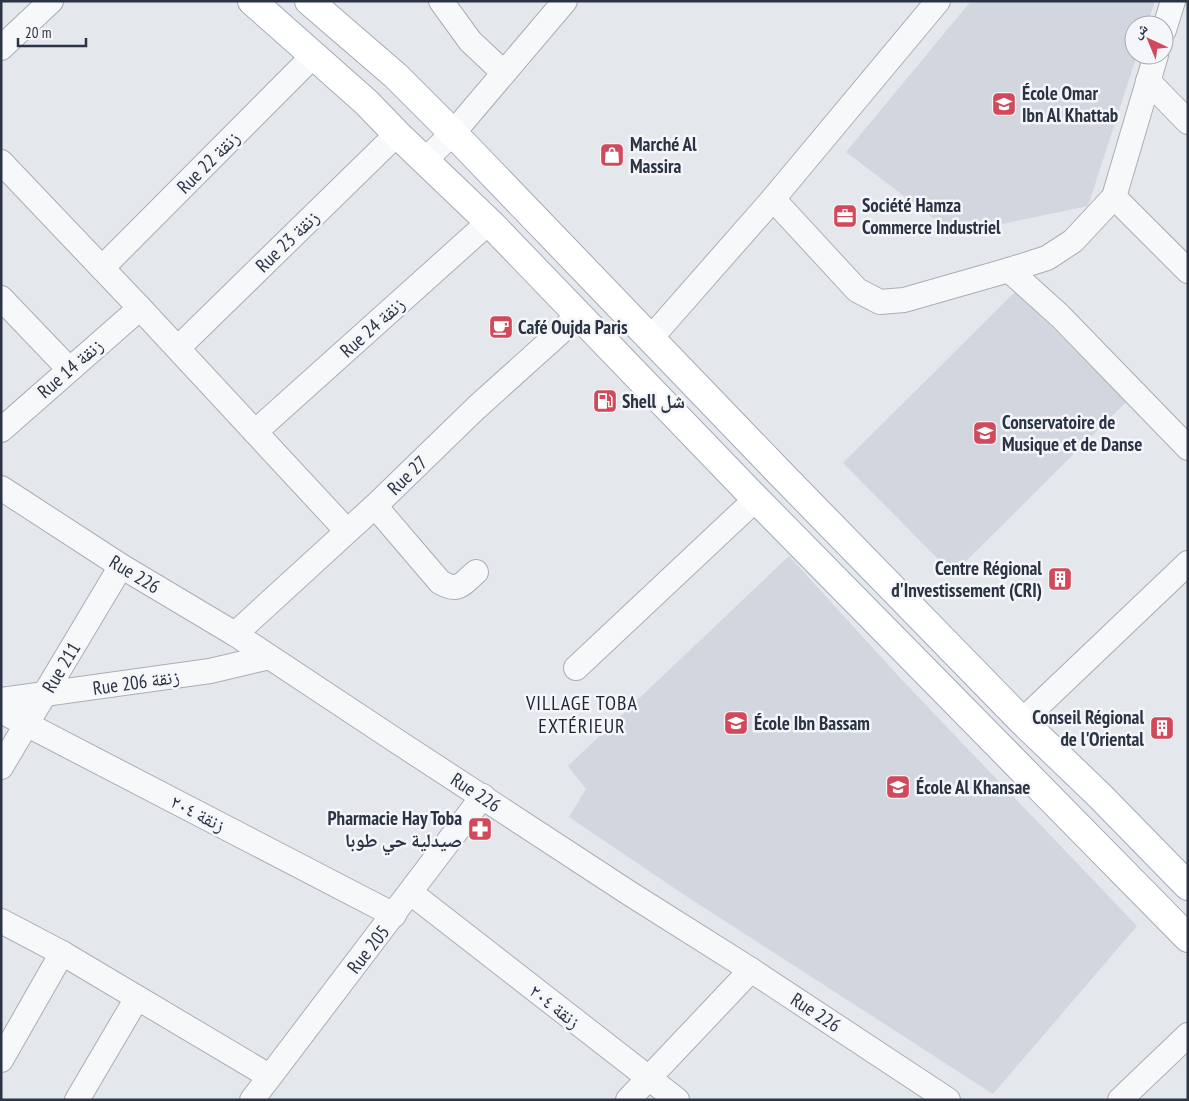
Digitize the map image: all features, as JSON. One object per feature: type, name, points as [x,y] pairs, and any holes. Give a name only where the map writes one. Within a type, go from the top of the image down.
[{"type":"main road","points":[[252,1],[366,102],[489,222],[756,499],[1188,938]]},
{"type":"main road","points":[[308,1],[396,76],[453,133],[650,339],[1022,721],[1100,796],[1188,886]]},
{"type":"street","points":[[1,48],[51,1]]},
{"type":"street","points":[[441,1],[470,41],[504,73]]},
{"type":"street","points":[[425,160],[453,133],[565,1]]},
{"type":"street","points":[[650,339],[773,199],[938,1]]},
{"type":"street","points":[[1169,15],[1173,1]]},
{"type":"street","name":"Rue 22 زنقة","points":[[102,268],[314,55]]},
{"type":"street","points":[[773,199],[857,290],[880,302],[904,300],[1047,258],[1073,241],[1114,197],[1153,65]]},
{"type":"street","points":[[1148,81],[1188,122]]},
{"type":"street","name":"Rue 23 زنقة","points":[[178,348],[397,134]]},
{"type":"street","points":[[1,162],[178,348],[347,531]]},
{"type":"street","points":[[1114,197],[1188,271]]},
{"type":"street","name":"Rue 24 زنقة","points":[[255,432],[489,222]]},
{"type":"street","points":[[1009,270],[1060,316],[1188,448]]},
{"type":"street","points":[[1,298],[69,369]]},
{"type":"street","name":"Rue 14 زنقة","points":[[1,430],[140,308]]},
{"type":"street","name":"Rue 27","points":[[235,634],[375,506],[476,408],[578,316]]},
{"type":"street","name":"Rue 226","points":[[1,488],[120,566],[235,634],[629,893],[751,970],[943,1098]]},
{"type":"street","points":[[576,668],[756,499]]},
{"type":"street","points":[[375,506],[440,582],[453,588],[459,587],[476,572]]},
{"type":"street","points":[[1022,721],[1188,563]]},
{"type":"street","name":"Rue 211","points":[[1,767],[120,566]]},
{"type":"street","name":"Rue 206 زنقة","points":[[1,700],[210,671],[270,657]]},
{"type":"street","name":"زنقة ٢٠٤","points":[[1,711],[394,915]]},
{"type":"street","name":"Rue 205","points":[[252,1100],[483,796]]},
{"type":"street","name":"زنقة ٢٠٤","points":[[411,893],[677,1100]]},
{"type":"street","points":[[1,921],[62,954],[269,1076]]},
{"type":"street","points":[[1,1060],[62,954]]},
{"type":"street","points":[[628,1100],[751,970]]},
{"type":"street","points":[[77,1100],[137,998]]},
{"type":"street","points":[[1120,1100],[1188,1036]]},
{"type":"shaded area","name":"École Omar Ibn Al Khattab","points":[[971,1],[1155,1],[1150,15],[1124,15],[1124,65],[1134,65],[1088,206],[954,234],[846,152]]},
{"type":"shaded area","name":"Conservatoire de Musique et de Danse","points":[[1016,291],[1126,402],[953,574],[843,463]]},
{"type":"shaded area","name":"École Al Khansae","points":[[789,556],[902,680],[1137,926],[993,1094],[683,894],[569,817],[586,789],[568,766]]},
{"type":"place","name":"École Omar Ibn Al Khattab","points":[[1004,104]]},
{"type":"place","name":"Marché Al Massira","points":[[612,155]]},
{"type":"place","name":"Société Hamza Commerce Industriel","points":[[845,216]]},
{"type":"place","name":"Café Oujda Paris","points":[[501,327]]},
{"type":"place","name":"Shell شل","points":[[605,401]]},
{"type":"place","name":"Conservatoire de Musique et de Danse","points":[[985,433]]},
{"type":"place","name":"Centre Régional d'Investissement (CRI)","points":[[1060,579]]},
{"type":"place","name":"École Ibn Bassam","points":[[736,723]]},
{"type":"place","name":"Conseil Régional de l'Oriental","points":[[1162,728]]},
{"type":"place","name":"École Al Khansae","points":[[898,787]]},
{"type":"place","name":"Pharmacie Hay Toba صيدلية حي طوبا","points":[[480,829]]},
{"type":"district","name":"VILLAGE TOBA EXTÉRIEUR","points":[[582,714]]}]
